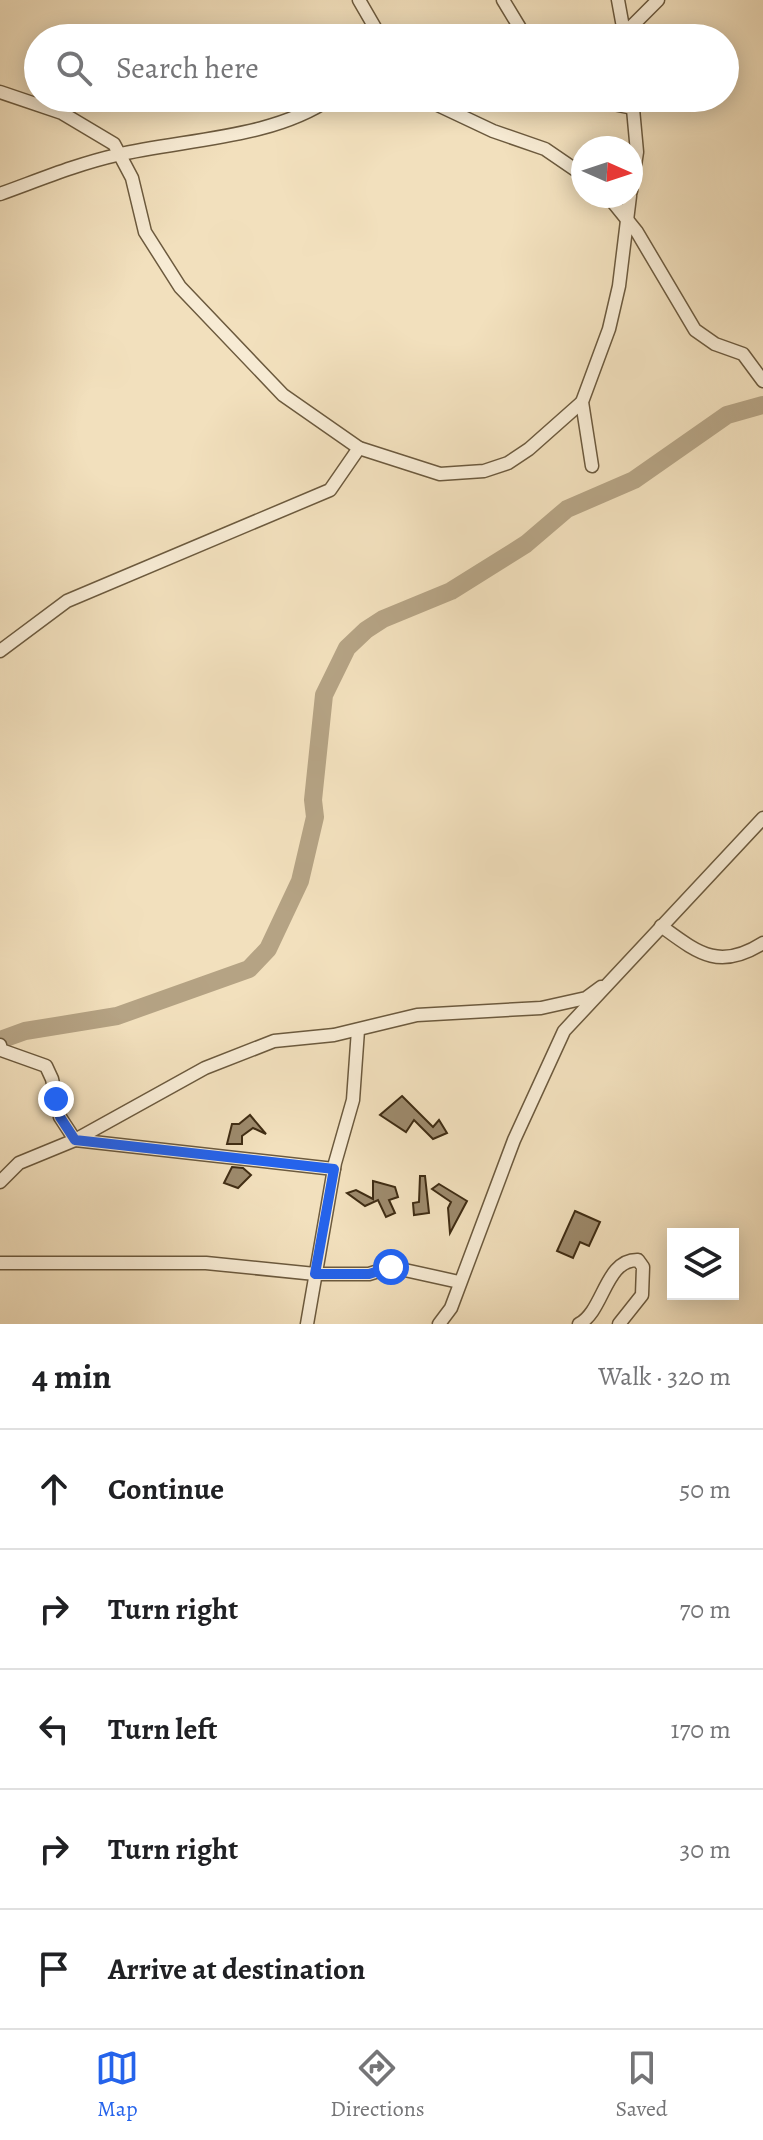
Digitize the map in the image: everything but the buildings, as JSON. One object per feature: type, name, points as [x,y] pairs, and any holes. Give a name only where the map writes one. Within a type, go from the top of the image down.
[{"type":"street","points":[[359,0],[373,24]]},
{"type":"street","points":[[503,0],[518,24]]},
{"type":"street","points":[[618,0],[624,24]]},
{"type":"street","points":[[634,24],[658,0]]},
{"type":"street","points":[[0,92],[24,101]]},
{"type":"street","points":[[54,112],[79,121],[114,144],[132,178],[145,232],[180,287],[283,395],[359,448],[440,474],[484,471],[508,463],[529,449],[582,402],[609,329],[619,286],[627,208]]},
{"type":"street","points":[[0,194],[66,169],[121,154],[232,134],[303,112]]},
{"type":"street","points":[[453,112],[493,131],[545,149],[571,167]]},
{"type":"street","points":[[634,112],[636,136]]},
{"type":"street","points":[[619,208],[659,267],[695,330],[715,344],[743,354],[763,381]]},
{"type":"street","points":[[582,402],[592,466]]},
{"type":"street","points":[[0,651],[67,601],[330,490],[359,448]]},
{"type":"street","points":[[439,1324],[451,1308],[514,1140],[564,1031],[601,987],[763,818]]},
{"type":"street","points":[[661,926],[707,957],[731,957],[763,943]]},
{"type":"street","points":[[0,1182],[19,1163],[75,1140],[231,1057],[274,1041],[358,1030],[417,1015],[541,1008],[586,998],[601,987]]},
{"type":"street","points":[[307,1324],[334,1169],[353,1100],[358,1030]]},
{"type":"street","points":[[0,1045],[1,1050],[18,1059],[46,1066],[60,1117],[75,1140]]},
{"type":"street","points":[[75,1140],[334,1169]]},
{"type":"street","points":[[585,1323],[621,1265],[628,1260],[638,1260],[643,1267],[642,1295],[619,1324]]},
{"type":"street","points":[[0,1263],[206,1263],[315,1274],[369,1274],[391,1267],[459,1282]]},
{"type":"waterway","points":[[0,1040],[25,1031],[117,1016],[249,969],[268,949],[300,881],[315,817],[313,800],[324,695],[347,648],[383,619],[451,591],[526,544],[567,509],[634,480],[727,415],[763,405]]},
{"type":"route","points":[[56,1099],[60,1117],[75,1140],[144,1145],[334,1169],[315,1274],[369,1274],[391,1267]]}]
